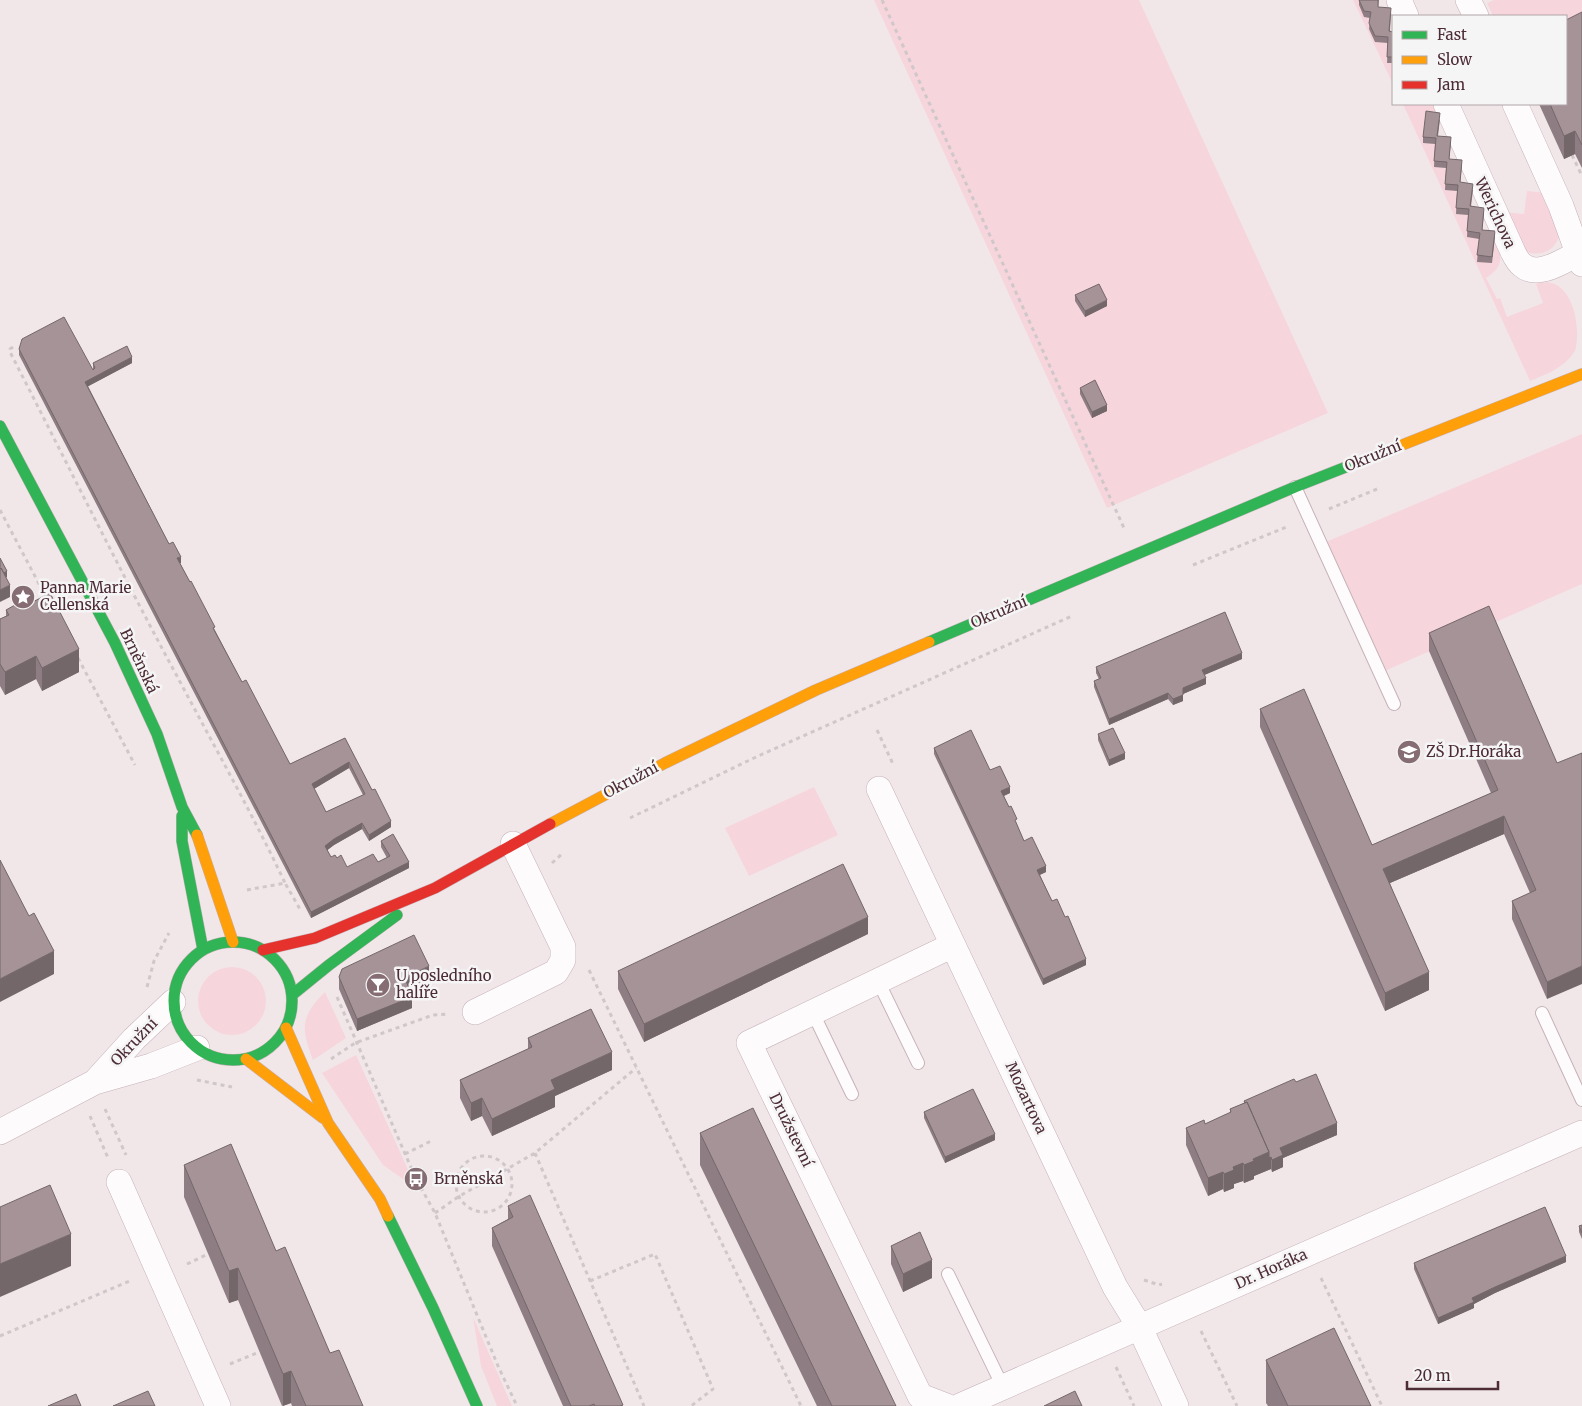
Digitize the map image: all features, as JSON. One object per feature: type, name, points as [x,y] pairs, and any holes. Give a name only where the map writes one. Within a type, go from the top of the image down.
[{"type":"main road","name":"Okružní","points":[[263,950],[315,938],[434,888],[665,763],[816,690],[1295,487],[1582,374]]},
{"type":"main road","name":"Brněnská","points":[[0,426],[115,643],[156,734],[173,777],[182,807],[200,841],[233,942]]},
{"type":"main road","name":"Brněnská","points":[[182,807],[182,841],[203,950]]},
{"type":"main road","name":"Okružní","points":[[292,995],[329,965],[434,888]]},
{"type":"main road","points":[[233,942],[249,944],[263,950],[277,961],[287,977],[292,995],[291,1012],[286,1028],[269,1048],[262,1053],[246,1059],[220,1059],[197,1048],[190,1042],[176,1020],[173,1002],[175,986],[181,972],[190,959],[217,943],[233,942]]},
{"type":"main road","points":[[286,1028],[328,1123],[380,1199],[433,1308],[477,1406]]},
{"type":"main road","points":[[246,1059],[287,1089],[328,1123]]},
{"type":"street","points":[[1399,0],[1406,15]]},
{"type":"street","points":[[1468,0],[1476,15]]},
{"type":"street","name":"Werichova","points":[[1446,105],[1513,252],[1523,266],[1536,270],[1544,269],[1581,256],[1561,206],[1515,105]]},
{"type":"street","name":"Mozartova","points":[[879,789],[1115,1287],[1139,1326],[1176,1406]]},
{"type":"street","points":[[475,1012],[556,972],[562,960],[563,947],[513,844]]},
{"type":"street","name":"Družstevní","points":[[946,1406],[920,1396],[749,1043],[953,945]]},
{"type":"street","name":"Okružní","points":[[95,1082],[134,1039],[173,1002]]},
{"type":"street","name":"Okružní","points":[[0,1132],[95,1082],[151,1066],[197,1048]]},
{"type":"street","name":"Dr. Horáka","points":[[960,1406],[1582,1133]]},
{"type":"street","points":[[124,1171],[169,1268],[218,1406]]},
{"type":"lane","points":[[1295,487],[1394,704]]},
{"type":"lane","points":[[878,981],[918,1064]]},
{"type":"lane","points":[[813,1013],[852,1094]]},
{"type":"lane","points":[[1542,1013],[1582,1100]]},
{"type":"lane","points":[[948,1274],[1003,1387]]},
{"type":"path","points":[[882,0],[1135,554]]},
{"type":"path","points":[[1572,155],[1582,176]]},
{"type":"path","points":[[13,347],[10,351],[14,361],[315,938]]},
{"type":"path","points":[[1192,566],[1380,488]]},
{"type":"path","points":[[625,820],[765,753],[1075,615]]},
{"type":"path","points":[[878,730],[894,766]]},
{"type":"path","points":[[534,888],[545,882],[551,865],[561,854],[568,850]]},
{"type":"path","points":[[219,896],[285,882]]},
{"type":"path","points":[[329,965],[336,978],[333,990],[416,1179],[435,1213],[498,1366],[517,1406]]},
{"type":"path","points":[[588,970],[801,1406]]},
{"type":"path","points":[[356,1043],[433,1015],[475,1012]]},
{"type":"path","points":[[435,1213],[535,1153],[636,1068]]},
{"type":"path","points":[[105,1109],[124,1171]]},
{"type":"path","points":[[90,1115],[124,1171]]},
{"type":"path","points":[[405,1154],[431,1141]]},
{"type":"path","points":[[535,1153],[644,1406]]},
{"type":"path","points":[[480,1155],[490,1156],[501,1160],[508,1168],[512,1181],[511,1194],[503,1204],[492,1211],[479,1212],[467,1208],[458,1198],[455,1187],[456,1176],[461,1166],[469,1159],[480,1155]]},
{"type":"path","points":[[590,1281],[655,1254],[713,1389],[690,1406]]},
{"type":"path","points":[[0,1336],[206,1255]]},
{"type":"path","points":[[1319,1273],[1382,1406]]},
{"type":"path","points":[[1139,1278],[1159,1285],[1168,1282]]},
{"type":"path","points":[[226,1366],[257,1353]]},
{"type":"shaded area","points":[[874,0],[1139,0],[1328,413],[1107,508]]},
{"type":"shaded area","points":[[1353,0],[1379,0],[1378,13],[1391,14],[1389,37],[1392,38],[1392,82]]},
{"type":"shaded area","points":[[1494,0],[1582,0],[1582,35],[1567,42],[1567,15],[1493,15],[1487,3]]},
{"type":"shaded area","points":[[1403,105],[1433,105],[1440,119],[1437,141],[1451,143],[1449,165],[1462,166],[1460,188],[1473,190],[1471,212],[1484,214],[1482,236],[1495,237],[1500,255],[1499,265],[1486,278],[1497,299],[1500,298],[1507,317],[1543,303],[1536,284],[1548,282],[1558,286],[1572,304],[1577,329],[1575,351],[1566,362],[1555,370],[1530,381]]},
{"type":"shaded area","points":[[1527,191],[1546,193],[1560,234],[1552,248],[1543,253],[1527,252],[1502,212],[1524,214]]},
{"type":"shaded area","points":[[1582,434],[1582,584],[1380,673],[1321,544]]},
{"type":"shaded area","points":[[814,787],[838,835],[749,876],[725,828]]},
{"type":"shaded area","points":[[232,967],[245,970],[256,977],[263,988],[266,1001],[263,1014],[256,1025],[245,1032],[232,1035],[219,1032],[208,1025],[201,1014],[198,1001],[201,988],[208,977],[219,970]]},
{"type":"shaded area","points":[[325,992],[346,1038],[313,1060],[306,1039],[305,1023],[311,1009]]},
{"type":"shaded area","points":[[356,1055],[415,1185],[413,1186],[383,1165],[322,1073]]},
{"type":"shaded area","points":[[473,1317],[512,1406],[497,1406],[481,1366]]},
{"type":"building","points":[[1359,0],[1378,0],[1378,7],[1391,8],[1389,31],[1392,32],[1392,57],[1387,57],[1388,37],[1375,36],[1369,23],[1371,12],[1364,11]]},
{"type":"building","points":[[1582,12],[1582,145],[1575,131],[1564,136],[1550,105],[1567,105],[1567,20]]},
{"type":"building","points":[[1426,111],[1440,113],[1437,136],[1451,137],[1449,159],[1462,160],[1460,182],[1473,184],[1470,206],[1484,208],[1482,230],[1495,231],[1492,257],[1477,255],[1480,233],[1467,231],[1469,209],[1456,208],[1458,185],[1445,184],[1447,162],[1434,161],[1436,138],[1423,137]]},
{"type":"building","points":[[1099,284],[1107,300],[1085,311],[1075,295]]},
{"type":"building","points":[[64,317],[93,370],[95,368],[93,363],[127,346],[132,357],[85,382],[169,544],[173,542],[181,557],[177,558],[191,581],[215,627],[213,628],[242,682],[246,680],[290,764],[345,738],[372,790],[375,789],[391,821],[369,835],[362,823],[334,839],[325,846],[331,857],[335,855],[337,858],[341,855],[347,867],[373,854],[378,862],[390,856],[381,841],[393,834],[409,862],[311,912],[19,349],[22,339]],"holes":[[[349,762],[365,794],[326,812],[312,784]]]},
{"type":"building","points":[[1095,380],[1107,405],[1092,412],[1080,388]]},
{"type":"building","points":[[0,558],[7,571],[4,573],[0,569]]},
{"type":"building","points":[[0,569],[10,585],[0,590]]},
{"type":"building","points":[[50,593],[79,649],[42,668],[36,656],[5,672],[0,664],[0,619],[9,615],[6,610],[24,600],[27,605]]},
{"type":"building","points":[[1489,606],[1557,763],[1582,753],[1582,966],[1547,982],[1512,901],[1536,890],[1504,816],[1383,869],[1429,972],[1385,993],[1260,709],[1304,689],[1372,845],[1498,790],[1429,633]]},
{"type":"building","points":[[1225,612],[1242,653],[1202,670],[1206,678],[1183,688],[1183,695],[1173,699],[1168,693],[1109,719],[1094,681],[1101,678],[1096,667]]},
{"type":"building","points":[[1113,728],[1125,753],[1109,760],[1098,734]]},
{"type":"building","points":[[971,730],[990,770],[1000,766],[1010,787],[1001,791],[1017,819],[1015,820],[1024,841],[1032,837],[1046,866],[1037,870],[1052,901],[1057,899],[1065,917],[1068,916],[1086,959],[1043,979],[934,748]]},
{"type":"building","points":[[0,860],[29,916],[34,913],[54,951],[0,979]]},
{"type":"building","points":[[843,864],[868,917],[644,1024],[618,971]]},
{"type":"building","name":"U posledního halíře","points":[[414,935],[429,966],[405,978],[412,997],[357,1019],[339,977],[342,969]]},
{"type":"building","points":[[591,1009],[612,1052],[551,1080],[555,1089],[492,1119],[482,1098],[471,1103],[460,1080],[532,1047],[528,1038]]},
{"type":"building","points":[[1316,1074],[1337,1123],[1280,1148],[1283,1155],[1272,1160],[1271,1157],[1269,1158],[1269,1152],[1247,1102],[1245,1103],[1244,1101],[1294,1079],[1296,1082]]},
{"type":"building","points":[[973,1089],[995,1134],[945,1157],[924,1112]]},
{"type":"building","points":[[1247,1102],[1269,1152],[1253,1159],[1254,1161],[1233,1167],[1234,1170],[1208,1178],[1186,1128],[1204,1120],[1205,1124],[1231,1112],[1230,1109]]},
{"type":"building","points":[[753,1108],[896,1406],[832,1406],[700,1133]]},
{"type":"building","points":[[231,1144],[276,1251],[285,1247],[330,1353],[339,1350],[363,1406],[306,1406],[291,1371],[283,1374],[238,1268],[229,1271],[184,1165]]},
{"type":"building","points":[[50,1185],[71,1234],[0,1264],[0,1207]]},
{"type":"building","points":[[530,1195],[623,1405],[595,1406],[594,1404],[589,1406],[571,1406],[492,1228],[513,1217],[508,1206]]},
{"type":"building","points":[[1545,1207],[1566,1256],[1472,1298],[1474,1302],[1438,1318],[1414,1263]]},
{"type":"building","points":[[920,1232],[932,1260],[903,1274],[891,1246]]},
{"type":"building","points":[[1334,1328],[1371,1406],[1288,1406],[1266,1360]]},
{"type":"building","points":[[148,1391],[155,1406],[113,1406]]},
{"type":"building","points":[[1075,1391],[1082,1406],[1044,1406]]},
{"type":"building","points":[[76,1394],[81,1406],[48,1406]]},
{"type":"traffic: fast","points":[[0,426],[115,643],[157,734],[182,807],[197,835]]},
{"type":"traffic: fast","points":[[929,642],[1295,487],[1397,447]]},
{"type":"traffic: fast","points":[[182,816],[182,841],[203,950]]},
{"type":"traffic: fast","points":[[292,995],[397,915]]},
{"type":"traffic: fast","points":[[233,942],[256,946],[275,959],[288,978],[292,1001],[288,1024],[275,1043],[256,1056],[233,1060],[210,1056],[191,1043],[178,1024],[174,1001],[178,978],[191,959],[210,946],[233,942]]},
{"type":"traffic: fast","points":[[388,1216],[433,1308],[477,1406]]},
{"type":"traffic: slow","points":[[1397,447],[1582,374]]},
{"type":"traffic: slow","points":[[550,824],[665,763],[816,690],[929,642]]},
{"type":"traffic: slow","points":[[197,835],[233,942]]},
{"type":"traffic: slow","points":[[286,1028],[328,1123],[380,1199],[388,1216]]},
{"type":"traffic: slow","points":[[246,1059],[323,1118]]},
{"type":"traffic: jam","points":[[263,950],[315,938],[435,888],[550,824]]},
{"type":"place","name":"Panna Marie Cellenská","points":[[23,597]]},
{"type":"place","name":"ZŠ Dr.Horáka","points":[[1409,752]]},
{"type":"place","name":"U posledního halíře","points":[[378,985]]},
{"type":"place","name":"Brněnská","points":[[416,1179]]}]
